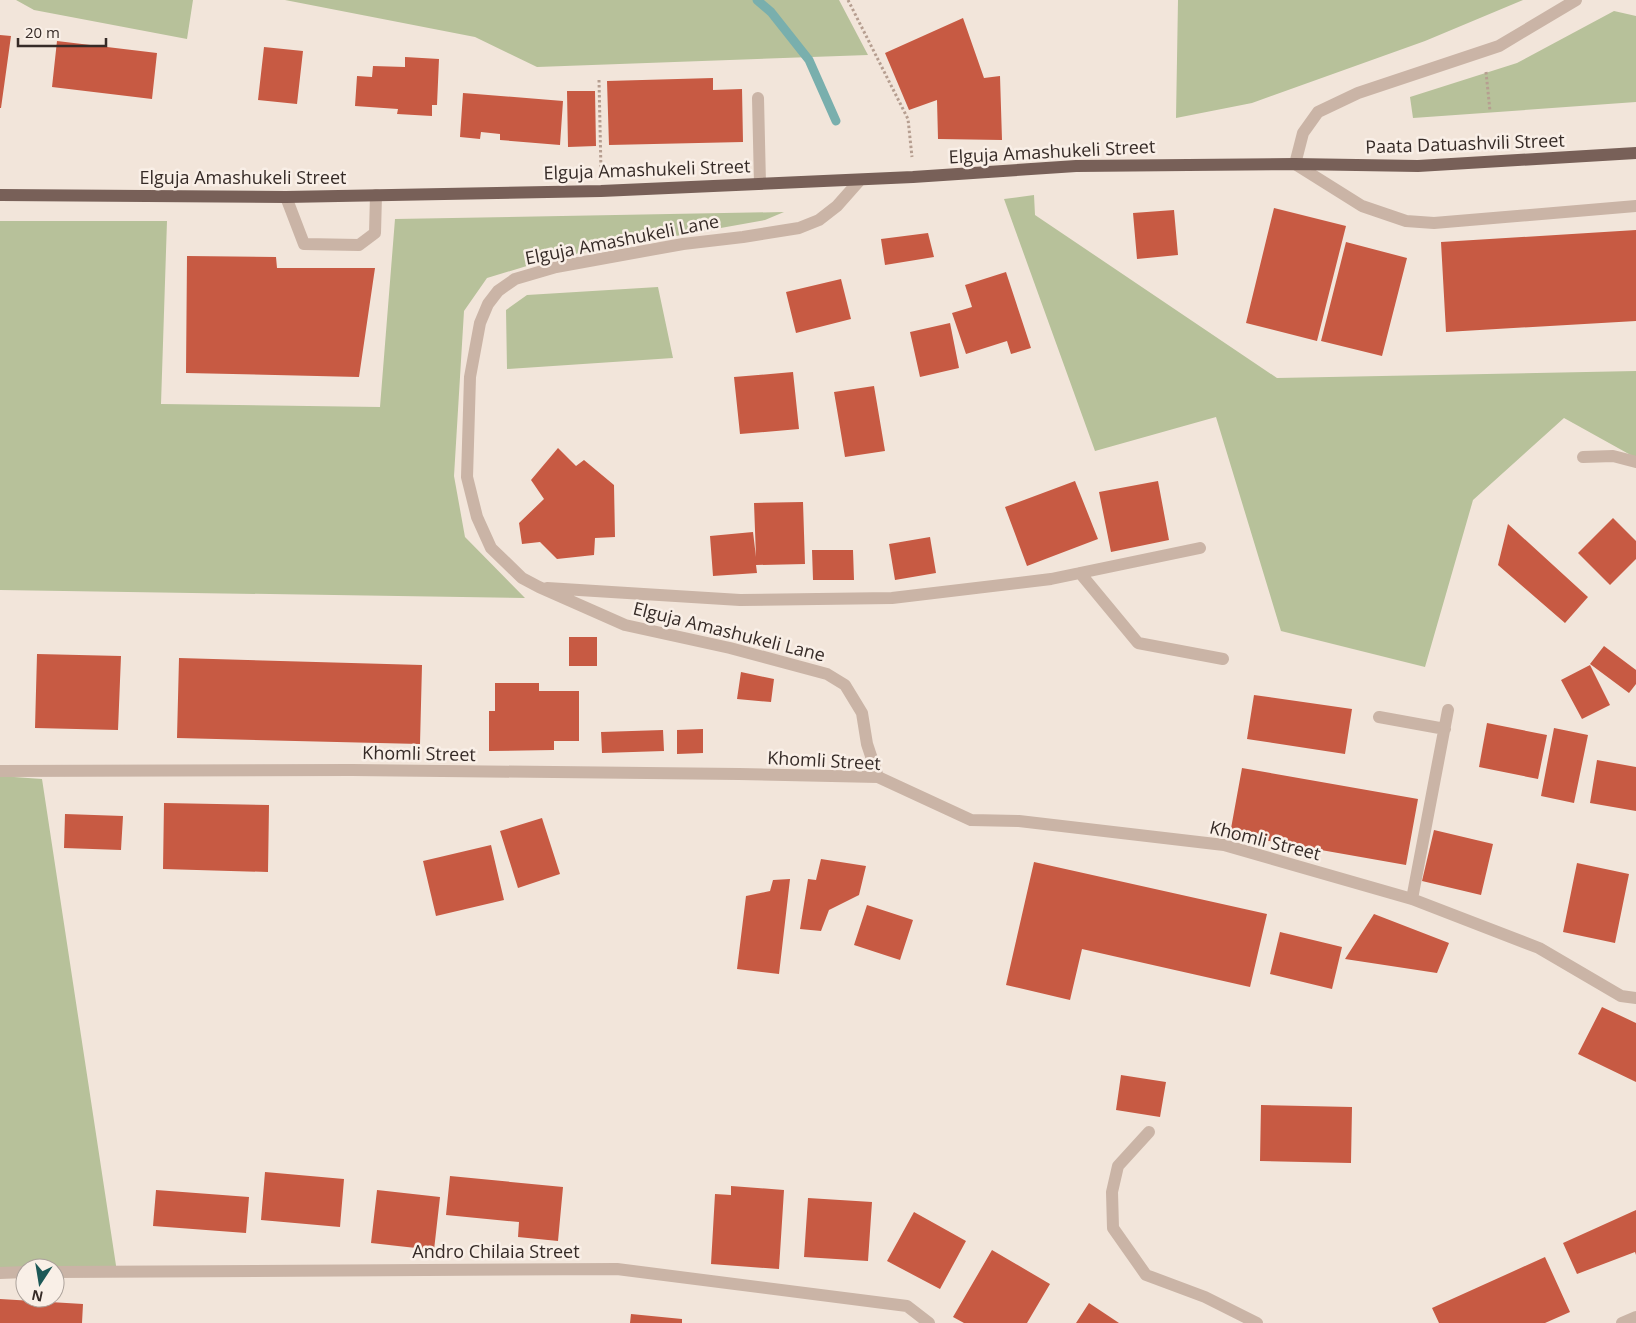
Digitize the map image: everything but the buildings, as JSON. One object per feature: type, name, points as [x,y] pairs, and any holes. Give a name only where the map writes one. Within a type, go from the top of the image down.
[{"type":"main road","name":"Paata Datuashvili Street","points":[[1295,164],[1418,166],[1636,153]]},
{"type":"main road","name":"Elguja Amashukeli Street","points":[[0,195],[286,197],[601,191],[860,180],[1076,166],[1295,164]]},
{"type":"street","points":[[1576,0],[1499,46],[1358,93],[1318,112],[1303,133],[1295,164],[1362,206],[1406,221],[1434,223],[1636,206]]},
{"type":"street","points":[[758,98],[760,184]]},
{"type":"street","name":"Elguja Amashukeli Lane","points":[[860,180],[837,206],[819,220],[799,228],[683,244],[556,267],[515,279],[498,291],[488,304],[480,323],[470,377],[467,477],[477,517],[491,548],[522,578],[539,588],[625,625],[730,648],[827,674],[845,685],[862,713],[867,744],[878,778]]},
{"type":"street","points":[[286,197],[304,244],[360,245],[375,233],[376,195]]},
{"type":"street","points":[[1583,457],[1612,456],[1636,462]]},
{"type":"street","points":[[539,588],[740,600],[892,598],[1051,579],[1200,548]]},
{"type":"street","points":[[1080,573],[1138,643],[1223,659]]},
{"type":"street","points":[[1412,899],[1448,710]]},
{"type":"street","points":[[1379,717],[1445,729]]},
{"type":"street","name":"Khomli Street","points":[[0,771],[352,770],[739,774],[878,778],[971,820],[1019,821],[1224,845],[1412,899],[1539,948],[1621,996],[1636,998]]},
{"type":"street","points":[[1150,1132],[1118,1166],[1112,1192],[1113,1228],[1146,1275],[1205,1297],[1257,1323]]},
{"type":"street","name":"Andro Chilaia Street","points":[[65,1272],[617,1269],[907,1306],[929,1323]]},
{"type":"street","points":[[0,1272],[15,1272]]},
{"type":"street","points":[[1622,1323],[1636,1317]]},
{"type":"path","points":[[848,0],[908,119],[914,177]]},
{"type":"path","points":[[1485,68],[1490,110]]},
{"type":"path","points":[[599,80],[601,191]]},
{"type":"green space","points":[[16,0],[193,0],[187,39],[34,10]]},
{"type":"green space","points":[[285,0],[839,0],[868,55],[537,67],[475,37]]},
{"type":"green space","points":[[1178,0],[1523,0],[1425,41],[1252,103],[1176,118]]},
{"type":"green space","points":[[1614,11],[1636,16],[1636,102],[1413,118],[1410,97],[1517,63]]},
{"type":"green space","points":[[1034,195],[1035,215],[1277,378],[1636,371],[1636,458],[1564,418],[1473,500],[1425,667],[1281,631],[1216,417],[1095,451],[1004,199]]},
{"type":"green space","points":[[784,212],[765,220],[553,258],[487,278],[464,311],[454,476],[465,537],[525,598],[0,590],[0,221],[167,221],[161,404],[380,407],[395,219]]},
{"type":"green space","points":[[658,287],[673,358],[507,369],[506,310],[527,295]]},
{"type":"green space","points":[[0,776],[42,779],[117,1272],[65,1269],[65,1258],[15,1258],[15,1270],[0,1273]]},
{"type":"waterway","points":[[757,0],[771,12],[809,60],[836,121]]}]
